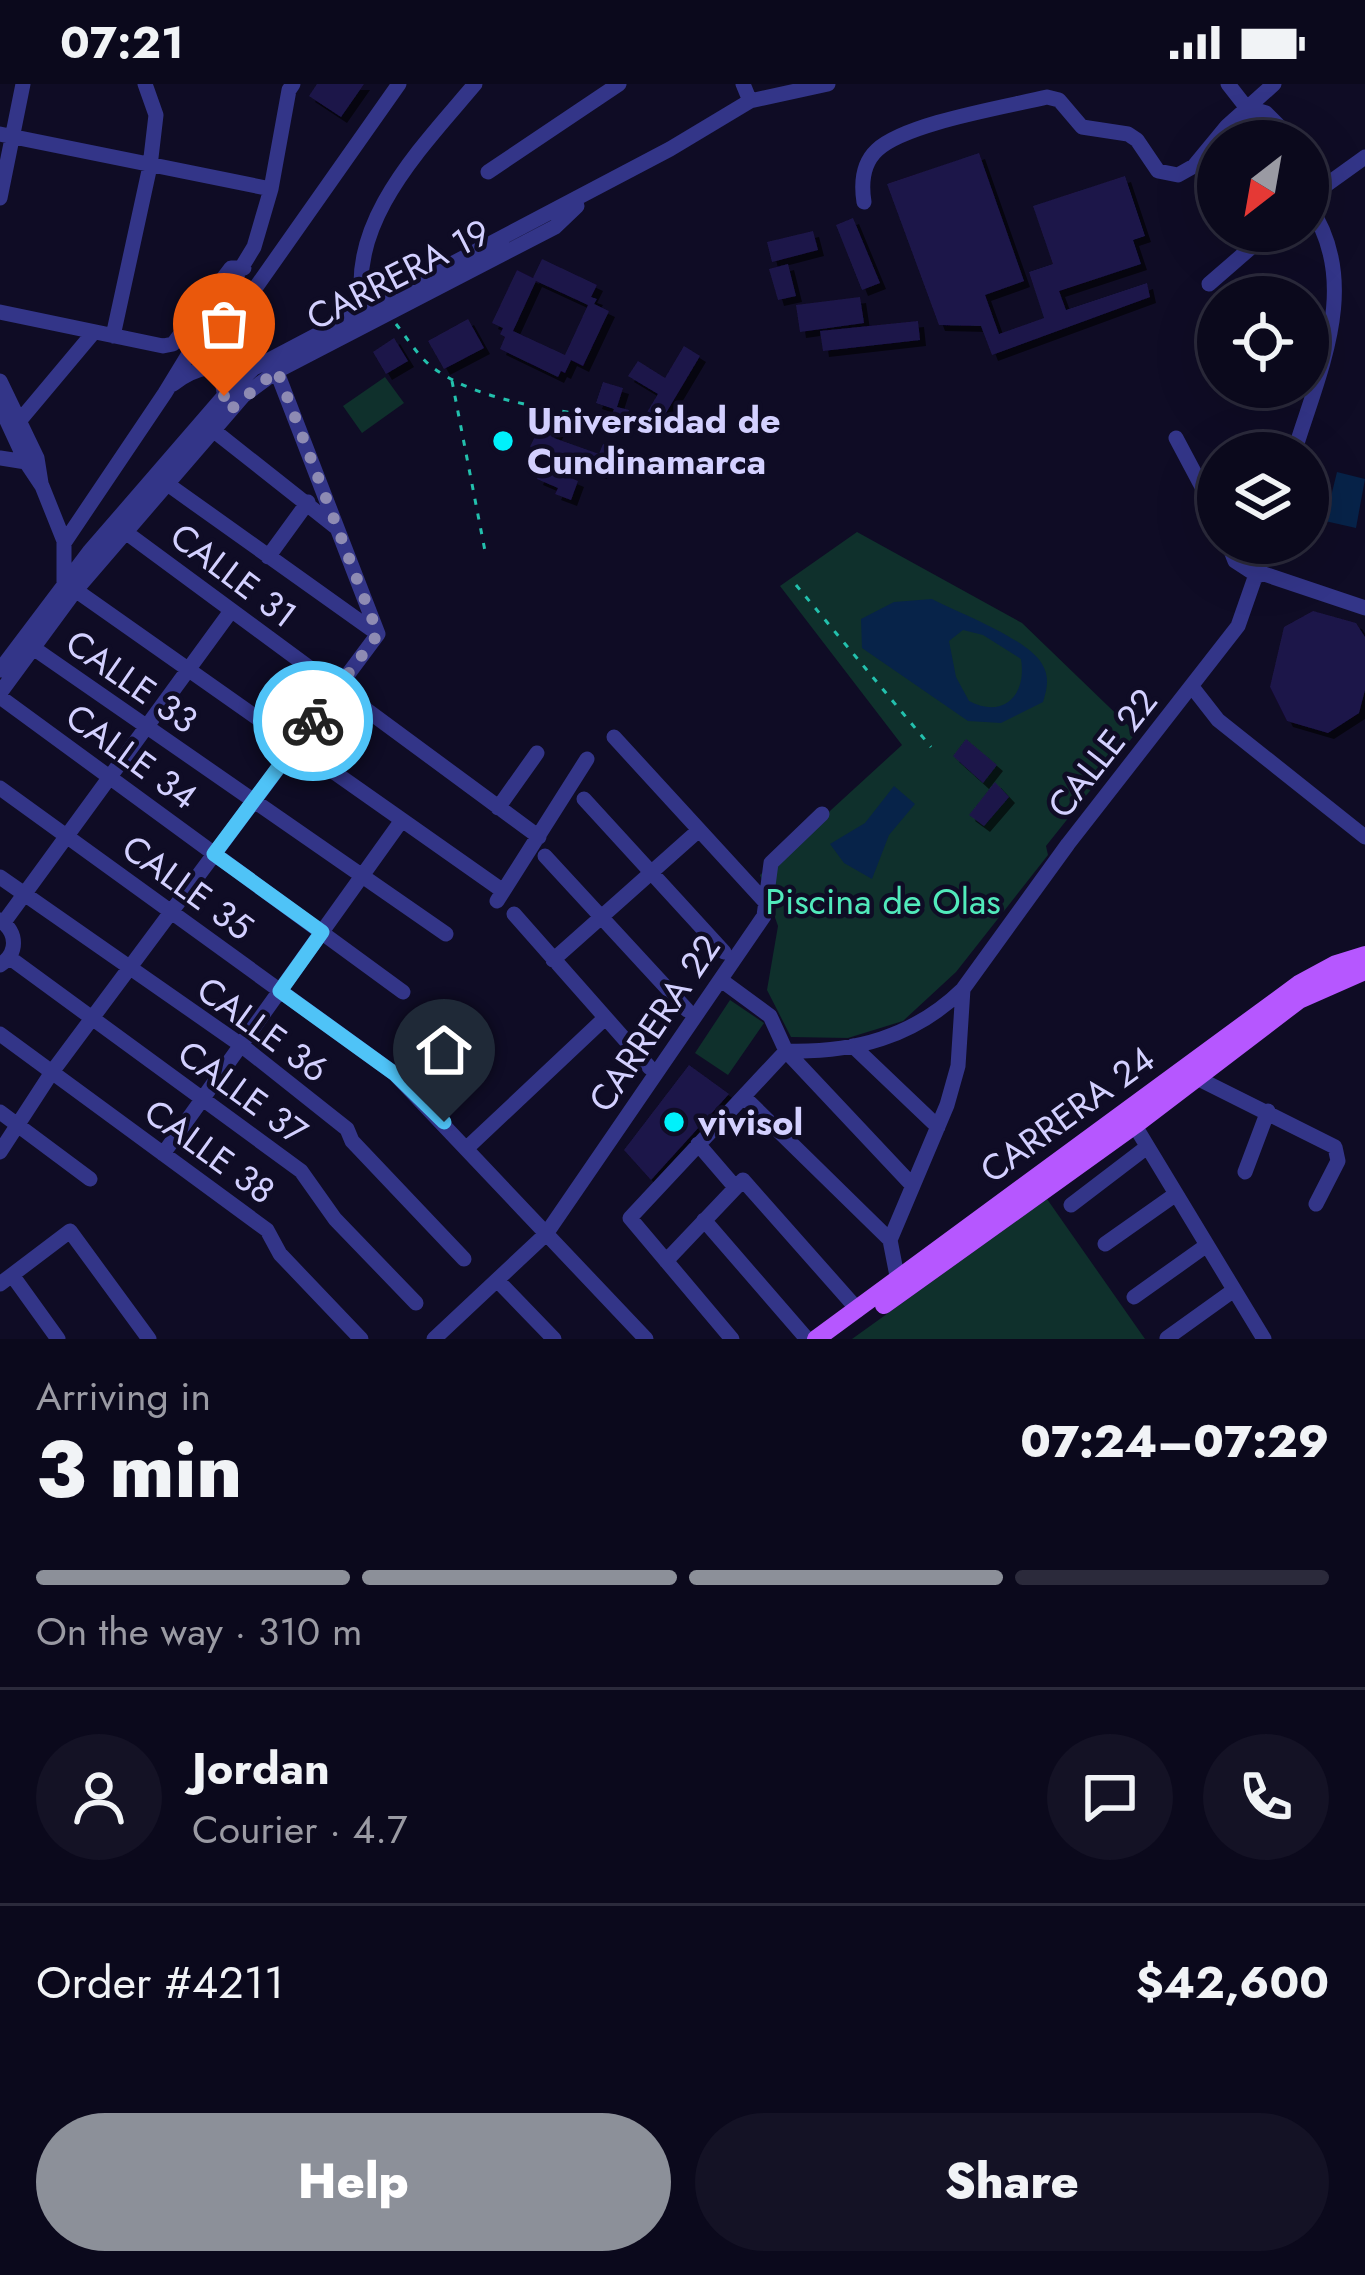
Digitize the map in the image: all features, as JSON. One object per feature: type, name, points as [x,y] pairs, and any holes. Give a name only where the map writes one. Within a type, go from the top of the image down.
[{"type":"main road","name":"CARRERA 24","points":[[1190,1074],[1299,984],[1365,955]]},
{"type":"main road","name":"CARRERA 24","points":[[836,1339],[1190,1074],[1299,1000],[1365,970]]},
{"type":"main road","name":"CARRERA 24","points":[[811,1339],[1131,1118]]},
{"type":"street","points":[[0,198],[6,135],[23,84]]},
{"type":"street","points":[[113,336],[150,166],[156,115],[145,84]]},
{"type":"street","points":[[64,543],[244,268],[263,224],[293,84]]},
{"type":"street","points":[[227,403],[218,366],[223,334],[399,84]]},
{"type":"street","points":[[366,315],[360,278],[364,253],[382,208],[423,146],[475,84]]},
{"type":"street","points":[[488,172],[619,84]]},
{"type":"street","points":[[743,84],[750,101]]},
{"type":"street","name":"CARRERA 19","points":[[0,695],[27,644],[69,586],[249,372],[274,364],[366,315],[750,101],[828,84]]},
{"type":"street","points":[[1228,84],[1251,120]]},
{"type":"street","points":[[864,202],[862,177],[877,150],[895,138],[1054,97],[1082,127],[1119,130],[1137,140],[1151,165],[1168,176],[1194,166],[1246,107],[1274,84]]},
{"type":"street","points":[[1246,107],[1266,112],[1274,120]]},
{"type":"street","points":[[6,135],[271,189]]},
{"type":"street","points":[[1329,189],[1365,157]]},
{"type":"street","name":"CARRERA 19","points":[[366,315],[389,312],[555,227],[596,187]]},
{"type":"street","points":[[1300,432],[1335,316],[1329,245]]},
{"type":"street","points":[[1218,276],[1246,252]]},
{"type":"street","points":[[0,312],[163,346],[173,344],[232,268],[244,268]]},
{"type":"street","points":[[15,422],[94,332]]},
{"type":"street","points":[[274,364],[378,634]]},
{"type":"street","name":"CARRERA 19","points":[[97,552],[124,531],[213,430],[227,403],[274,364]]},
{"type":"street","points":[[165,393],[188,374],[218,366],[249,372]]},
{"type":"street","points":[[0,381],[26,462],[42,486],[64,543],[69,586],[402,820],[500,896],[587,759]]},
{"type":"street","points":[[0,406],[39,464],[42,486]]},
{"type":"street","points":[[213,430],[340,530]]},
{"type":"street","points":[[1176,438],[1197,478]]},
{"type":"street","points":[[0,458],[26,462]]},
{"type":"street","points":[[166,483],[378,634]]},
{"type":"street","points":[[268,557],[308,502]]},
{"type":"street","name":"CALLE 31","points":[[124,531],[539,838]]},
{"type":"street","points":[[64,543],[97,552]]},
{"type":"street","points":[[1240,564],[1365,608]]},
{"type":"street","name":"CALLE 22","points":[[963,989],[1068,844],[1238,626],[1261,564]]},
{"type":"street","points":[[5,961],[13,935],[2,921],[231,611]]},
{"type":"street","points":[[0,1152],[52,1072],[378,634]]},
{"type":"street","name":"CARRERA 19","points":[[0,670],[27,644]]},
{"type":"street","name":"CALLE 33","points":[[27,644],[446,934]]},
{"type":"street","points":[[1193,688],[1218,720],[1365,837]]},
{"type":"street","name":"CALLE 34","points":[[0,695],[403,992]]},
{"type":"street","points":[[614,737],[767,904]]},
{"type":"street","points":[[498,808],[537,753]]},
{"type":"street","name":"CALLE 35","points":[[0,788],[395,1074],[646,1339]]},
{"type":"street","points":[[584,800],[724,952]]},
{"type":"street","name":"CARRERA 22","points":[[434,1339],[546,1234],[764,916],[771,863],[822,814]]},
{"type":"street","points":[[164,1154],[402,820]]},
{"type":"street","points":[[553,960],[699,830]]},
{"type":"street","points":[[544,856],[687,1010]]},
{"type":"street","name":"CALLE 36","points":[[0,877],[241,1046],[347,1129],[352,1141],[464,1258]]},
{"type":"street","points":[[514,914],[650,1068]]},
{"type":"street","name":"CALLE 37","points":[[5,961],[302,1172],[335,1220],[416,1303]]},
{"type":"street","points":[[721,980],[770,1016],[786,1051],[914,1186]]},
{"type":"street","points":[[732,1339],[630,1219],[786,1051],[812,1052],[890,1039],[963,989]]},
{"type":"street","points":[[890,1240],[958,1066],[963,989]]},
{"type":"street","points":[[468,1147],[605,1018]]},
{"type":"street","name":"CALLE 38","points":[[0,1034],[267,1230],[280,1254],[361,1339]]},
{"type":"street","points":[[853,1046],[938,1127]]},
{"type":"street","points":[[1190,1074],[1338,1151],[1338,1161],[1316,1204]]},
{"type":"street","points":[[744,1097],[890,1240],[898,1281]]},
{"type":"street","points":[[1245,1172],[1268,1111]]},
{"type":"street","points":[[0,1112],[90,1179]]},
{"type":"street","points":[[1131,1118],[1262,1338]]},
{"type":"street","points":[[698,1144],[858,1310]]},
{"type":"street","points":[[1071,1205],[1147,1147]]},
{"type":"street","points":[[666,1261],[739,1184]]},
{"type":"street","points":[[1105,1244],[1176,1194]]},
{"type":"street","points":[[704,1220],[811,1339]]},
{"type":"street","points":[[58,1339],[6,1280],[70,1232],[149,1339]]},
{"type":"street","points":[[1134,1297],[1207,1245]]},
{"type":"street","points":[[497,1280],[548,1333],[529,1339]]},
{"type":"street","points":[[1167,1338],[1234,1290]]},
{"type":"path","points":[[389,312],[429,365],[452,380],[521,402],[605,419]]},
{"type":"path","points":[[452,380],[485,551]]},
{"type":"path","points":[[796,585],[931,747]]},
{"type":"green space","points":[[385,377],[404,403],[362,433],[343,406]]},
{"type":"green space","name":"Piscina de Olas","points":[[857,532],[1022,623],[1136,733],[1046,846],[1048,855],[956,972],[903,1021],[848,1038],[791,1037],[767,990],[778,926],[760,875],[902,745],[780,586]]},
{"type":"green space","points":[[730,1000],[764,1023],[728,1075],[695,1053]]},
{"type":"green space","points":[[1047,1199],[1145,1339],[852,1339]]},
{"type":"water","points":[[1337,472],[1365,479],[1356,528],[1329,522]]},
{"type":"water","points":[[932,599],[1023,645],[1045,669],[1043,702],[1001,723],[968,721],[862,648],[861,619],[894,602]],"holes":[[[963,630],[983,635],[1021,659],[1016,693],[1010,701],[992,707],[969,701],[956,677],[949,641]]]},
{"type":"water","points":[[894,786],[915,804],[889,835],[872,879],[844,863],[830,844],[865,823]]},
{"type":"building","points":[[317,84],[364,84],[341,117],[309,96]]},
{"type":"building","points":[[979,153],[1024,281],[985,295],[999,334],[1044,318],[1029,272],[1053,264],[1033,206],[1125,176],[1145,236],[1133,240],[1141,264],[1059,291],[1066,310],[1147,283],[1150,297],[992,355],[981,326],[939,325],[887,184]]},
{"type":"building","points":[[853,218],[880,283],[862,290],[836,225]]},
{"type":"building","points":[[813,231],[818,250],[772,262],[767,242]]},
{"type":"building","points":[[542,259],[597,285],[591,297],[597,299],[594,304],[609,311],[583,366],[571,360],[558,377],[500,349],[503,328],[492,323],[517,270],[533,278]],"holes":[[[536,281],[588,305],[565,355],[513,331]]]},
{"type":"building","points":[[788,264],[796,296],[778,300],[769,269]]},
{"type":"building","points":[[860,297],[864,323],[800,332],[796,305]]},
{"type":"building","points":[[468,319],[484,348],[444,369],[428,341]]},
{"type":"building","points":[[918,321],[920,340],[823,351],[820,331]]},
{"type":"building","points":[[394,338],[408,361],[386,374],[373,352]]},
{"type":"building","points":[[684,346],[700,356],[657,428],[643,419],[658,394],[628,376],[638,361],[665,378]]},
{"type":"building","points":[[603,382],[623,388],[617,407],[629,410],[625,424],[610,420],[614,409],[596,403]]},
{"type":"building","points":[[546,413],[562,421],[554,438],[599,454],[603,444],[621,451],[618,460],[607,457],[601,473],[530,447]]},
{"type":"building","points":[[542,466],[578,481],[571,500],[537,479]]},
{"type":"building","points":[[1313,611],[1356,623],[1365,637],[1365,690],[1359,713],[1328,733],[1287,721],[1270,687],[1284,627]]},
{"type":"building","points":[[966,739],[997,765],[983,783],[953,756]]},
{"type":"building","points":[[995,782],[1009,797],[984,826],[969,815]]},
{"type":"building","name":"vivisol","points":[[689,1065],[729,1094],[651,1180],[624,1150]]},
{"type":"way so far","points":[[224,396],[229,411],[277,370],[378,634],[313,721]]},
{"type":"place","name":"Universidad de Cundinamarca","points":[[503,441]]},
{"type":"place","name":"vivisol","points":[[674,1122]]},
{"type":"route","points":[[313,721],[214,854],[322,932],[280,991],[395,1074],[444,1122]]}]
